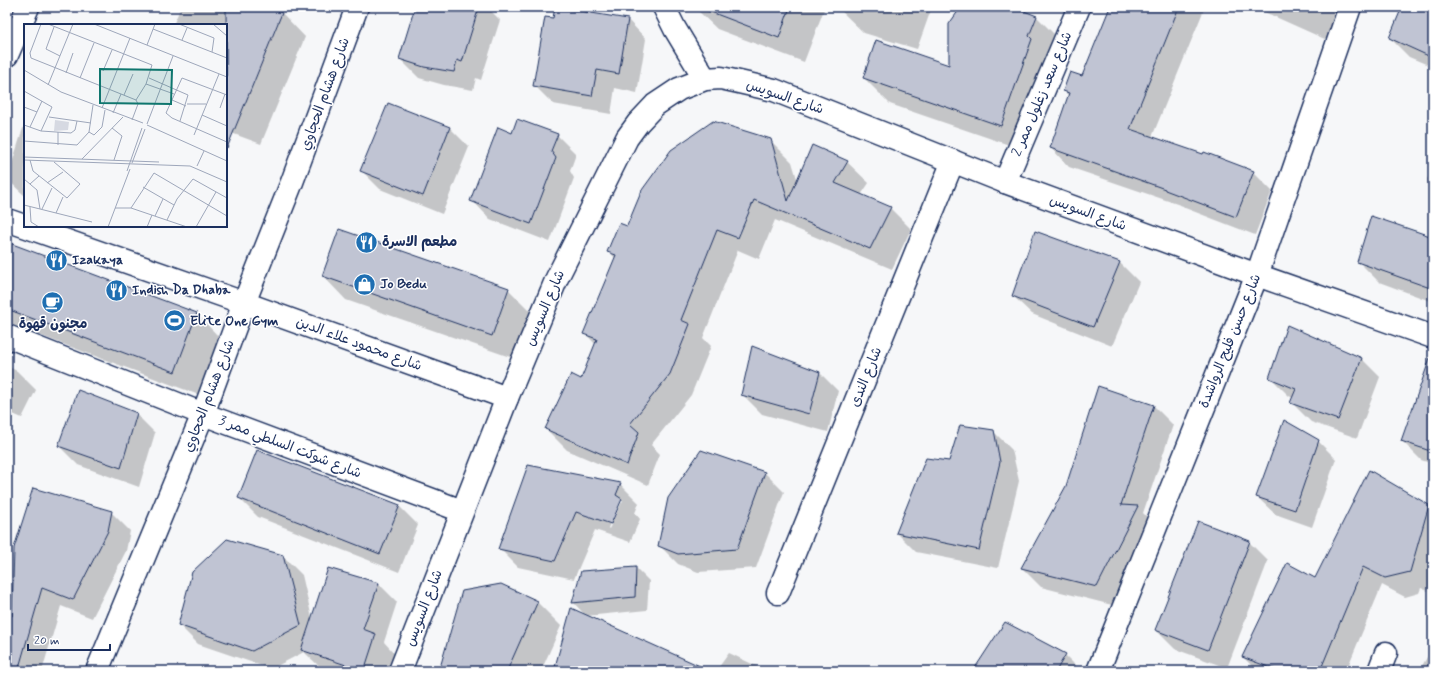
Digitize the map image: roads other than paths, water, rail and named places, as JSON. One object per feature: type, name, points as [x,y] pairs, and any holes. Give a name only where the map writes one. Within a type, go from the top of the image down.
[{"type":"street","points":[[7,55],[28,7]]},
{"type":"street","name":"شارع هشام الحجاوي","points":[[97,671],[203,414],[357,7]]},
{"type":"street","points":[[664,7],[674,29],[705,79]]},
{"type":"street","name":"شارع سعد زغلول ممر 2","points":[[1005,182],[1079,7]]},
{"type":"street","name":"شارع حسن فليح الرواشدة","points":[[1098,671],[1257,275],[1350,7]]},
{"type":"street","name":"شارع السويس","points":[[400,671],[507,398],[557,278],[627,138],[638,123],[655,105],[679,89],[705,79],[721,78],[774,90],[1005,182],[1257,275],[1433,337]]},
{"type":"street","name":"شارع الندى","points":[[778,593],[953,161]]},
{"type":"street","name":"شارع محمود علاء الدين","points":[[7,220],[24,226]]},
{"type":"street","name":"شارع محمود علاء الدين","points":[[27,227],[244,303],[507,398]]},
{"type":"street","name":"شارع شوكت السلطي ممر 3","points":[[7,336],[203,414],[462,511]]},
{"type":"place","name":"مطعم الاسرة","points":[[366,242]]},
{"type":"place","name":"Izakaya","points":[[57,260]]},
{"type":"place","name":"Jo Bedu","points":[[365,284]]},
{"type":"place","name":"Indish Da Dhaba","points":[[117,290]]},
{"type":"place","name":"مجنون قهوة","points":[[53,302]]},
{"type":"place","name":"Elite One Gym","points":[[174,321]]}]
